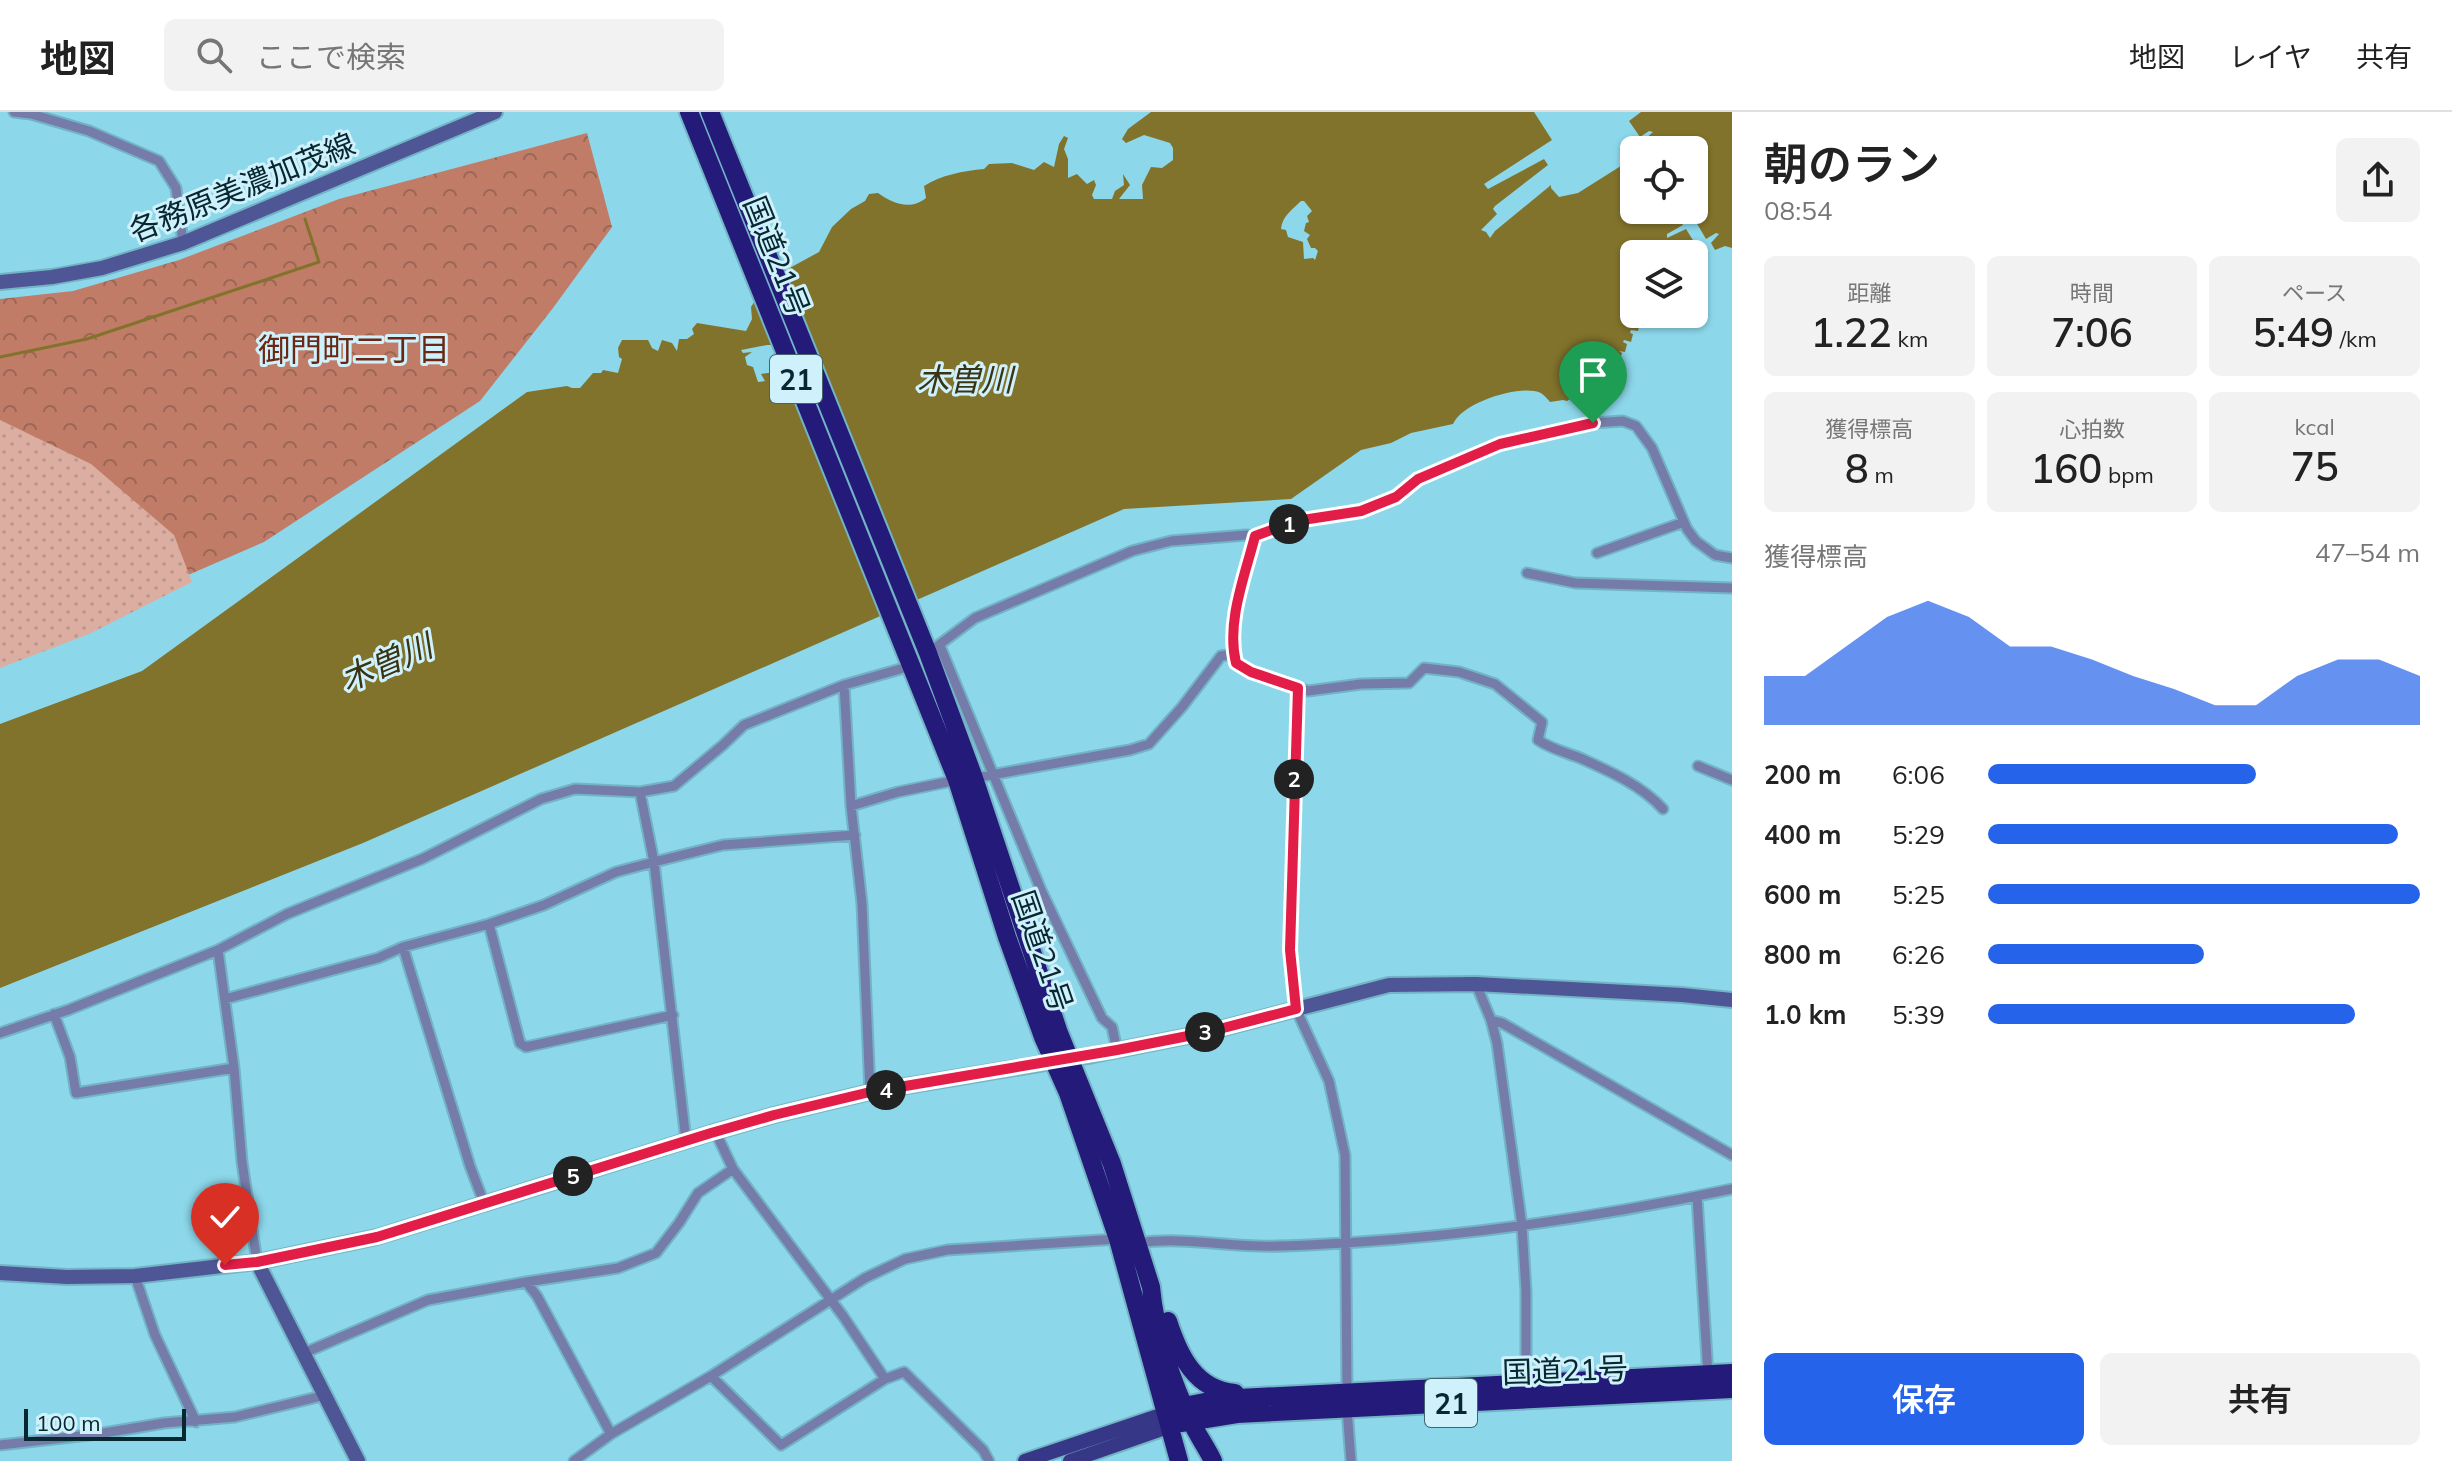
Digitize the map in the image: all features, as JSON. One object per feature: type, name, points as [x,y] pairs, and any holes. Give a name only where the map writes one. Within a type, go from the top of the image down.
[{"type":"highway","name":"国道21号","points":[[689,112],[911,666],[975,778]]},
{"type":"highway","name":"国道21号","points":[[710,112],[930,645],[975,778],[1007,937],[1112,1164],[1151,1287],[1153,1306],[1176,1387],[1178,1416]]},
{"type":"highway","name":"国道21号","points":[[1062,1060],[1068,1093],[1178,1416]]},
{"type":"highway","points":[[1151,1287],[1163,1303],[1173,1338],[1199,1381],[1231,1393],[1293,1392],[1302,1395]]},
{"type":"highway","name":"国道21号","points":[[1178,1416],[1314,1410],[1347,1400],[1526,1383],[1732,1373]]},
{"type":"highway","name":"国道21号","points":[[1178,1416],[1220,1399],[1302,1395],[1347,1400],[1732,1389]]},
{"type":"highway","points":[[1212,1458],[1212,1439],[1216,1431],[1242,1424],[1289,1420],[1314,1410]]},
{"type":"highway","points":[[1178,1416],[1212,1458]]},
{"type":"highway","points":[[1178,1416],[1179,1461]]},
{"type":"main road","points":[[1025,1461],[1178,1416]]},
{"type":"main road","points":[[1070,1461],[1178,1416]]},
{"type":"street","points":[[14,112],[89,131],[159,161],[176,188],[183,243]]},
{"type":"street","name":"各務原美濃加茂線","points":[[0,282],[102,268],[183,243],[495,112]]},
{"type":"street","points":[[930,645],[975,618],[1132,551],[1171,541],[1255,536],[1296,521],[1361,511],[1396,497],[1418,479],[1500,444],[1593,423],[1623,421],[1636,426],[1652,448],[1684,522],[1696,541],[1715,555],[1732,558]]},
{"type":"street","points":[[1597,553],[1684,522]]},
{"type":"street","points":[[1255,536],[1234,619],[1236,663],[1251,672],[1308,691],[1361,684],[1409,683],[1424,668],[1459,672],[1495,684],[1542,722],[1538,740],[1648,793],[1663,809]]},
{"type":"street","points":[[1527,573],[1575,583],[1732,588]]},
{"type":"street","points":[[851,806],[898,792],[1149,744],[1221,656],[1234,654]]},
{"type":"street","points":[[0,1033],[218,950],[287,914],[422,859],[541,799],[575,789],[640,792],[674,786],[744,725],[844,685],[911,666]]},
{"type":"street","points":[[844,685],[851,806],[862,904],[870,1092]]},
{"type":"street","points":[[1298,688],[1290,950],[1296,1009],[1329,1081],[1345,1155],[1347,1400],[1351,1461]]},
{"type":"street","points":[[1698,766],[1732,780]]},
{"type":"street","points":[[975,778],[1041,890],[1102,1018],[1114,1033],[1117,1050]]},
{"type":"street","points":[[640,792],[654,862],[686,1141]]},
{"type":"street","points":[[225,999],[489,924],[544,905],[616,872],[654,862],[723,845],[855,835]]},
{"type":"street","points":[[489,924],[520,1043],[526,1047],[673,1015]]},
{"type":"street","points":[[403,947],[484,1203]]},
{"type":"street","points":[[218,950],[234,1068],[242,1162],[257,1262],[358,1461]]},
{"type":"street","points":[[1476,984],[1497,1043],[1522,1226],[1526,1383]]},
{"type":"street","points":[[0,1273],[67,1277],[135,1276],[257,1262],[377,1237],[715,1131],[870,1092],[982,1075],[1208,1032],[1389,985],[1476,984],[1732,1000]]},
{"type":"street","points":[[54,1014],[70,1057],[76,1093],[234,1068]]},
{"type":"street","points":[[1491,1020],[1502,1023],[1732,1155]]},
{"type":"street","points":[[715,1131],[733,1169],[885,1379]]},
{"type":"street","points":[[304,1353],[428,1300],[618,1268],[656,1253],[698,1193],[733,1169]]},
{"type":"street","points":[[1138,1243],[1164,1239],[1260,1246],[1346,1243],[1522,1226],[1732,1189]]},
{"type":"street","points":[[1697,1197],[1708,1375]]},
{"type":"street","points":[[574,1461],[611,1434],[711,1376],[865,1278],[905,1259],[947,1250],[1118,1239]]},
{"type":"street","points":[[135,1276],[155,1335],[196,1422]]},
{"type":"street","points":[[526,1282],[544,1309],[611,1434]]},
{"type":"street","points":[[711,1376],[781,1445],[885,1379],[904,1372],[983,1450],[989,1461]]},
{"type":"street","points":[[0,1445],[164,1423],[235,1417],[326,1395]]},
{"type":"green space","points":[[587,133],[612,227],[480,401],[264,542],[126,602],[0,508],[0,299],[73,291],[179,260],[339,199]]},
{"type":"shaded area","points":[[0,420],[91,464],[174,535],[192,582],[89,634],[0,668]]},
{"type":"water","name":"木曽川","points":[[1151,112],[1534,112],[1552,140],[1484,184],[1488,189],[1544,159],[1548,165],[1495,206],[1493,209],[1497,214],[1481,230],[1490,238],[1551,185],[1559,197],[1578,193],[1620,167],[1620,224],[1682,224],[1667,234],[1667,238],[1686,229],[1693,240],[1620,240],[1620,328],[1639,328],[1638,331],[1631,330],[1631,342],[1623,342],[1627,344],[1625,352],[1619,351],[1622,353],[1619,362],[1616,362],[1618,365],[1610,392],[1578,385],[1574,396],[1567,401],[1550,402],[1539,392],[1525,390],[1489,398],[1466,409],[1453,424],[1411,433],[1391,443],[1361,450],[1291,499],[1124,509],[363,843],[0,988],[0,724],[142,671],[527,392],[567,386],[580,388],[593,373],[603,370],[618,373],[622,359],[618,348],[622,340],[648,340],[652,348],[658,351],[662,340],[672,343],[677,351],[679,339],[687,339],[694,334],[692,329],[697,323],[746,331],[752,319],[751,307],[770,277],[819,252],[832,227],[865,201],[869,194],[878,193],[895,202],[914,204],[926,198],[924,186],[931,182],[952,174],[984,169],[989,164],[1012,163],[1034,170],[1044,162],[1054,167],[1064,136],[1068,138],[1064,149],[1068,159],[1068,178],[1077,174],[1087,184],[1094,180],[1094,199],[1112,199],[1115,191],[1124,185],[1123,174],[1130,185],[1119,199],[1143,199],[1142,185],[1151,167],[1162,168],[1173,160],[1173,148],[1170,143],[1144,135],[1126,143],[1122,139],[1128,129]],"holes":[[[1304,201],[1312,211],[1307,216],[1309,222],[1304,231],[1310,235],[1307,239],[1311,248],[1318,251],[1315,260],[1304,259],[1303,242],[1288,237],[1286,230],[1281,229],[1286,217]],[[774,345],[784,366],[776,372],[761,374],[765,381],[758,382],[753,367],[747,365],[745,357],[752,352],[743,353],[741,350]]]},
{"type":"water","points":[[1641,112],[1732,112],[1732,248],[1725,246],[1715,250],[1711,243],[1719,234],[1706,239],[1697,224],[1708,224],[1708,136],[1649,136],[1653,132],[1649,131],[1639,136],[1629,121]]},
{"type":"waterway","points":[[0,357],[87,339],[319,262],[305,219]]},
{"type":"district","name":"御門町二丁目","points":[[354,349]]},
{"type":"route","points":[[225,1265],[257,1262],[377,1237],[711,1133],[870,1092],[1093,1055],[1208,1032],[1296,1009],[1290,950],[1298,688],[1251,672],[1236,663],[1234,654],[1234,619],[1255,536],[1296,521],[1361,511],[1396,497],[1418,479],[1500,444],[1593,423]]}]
